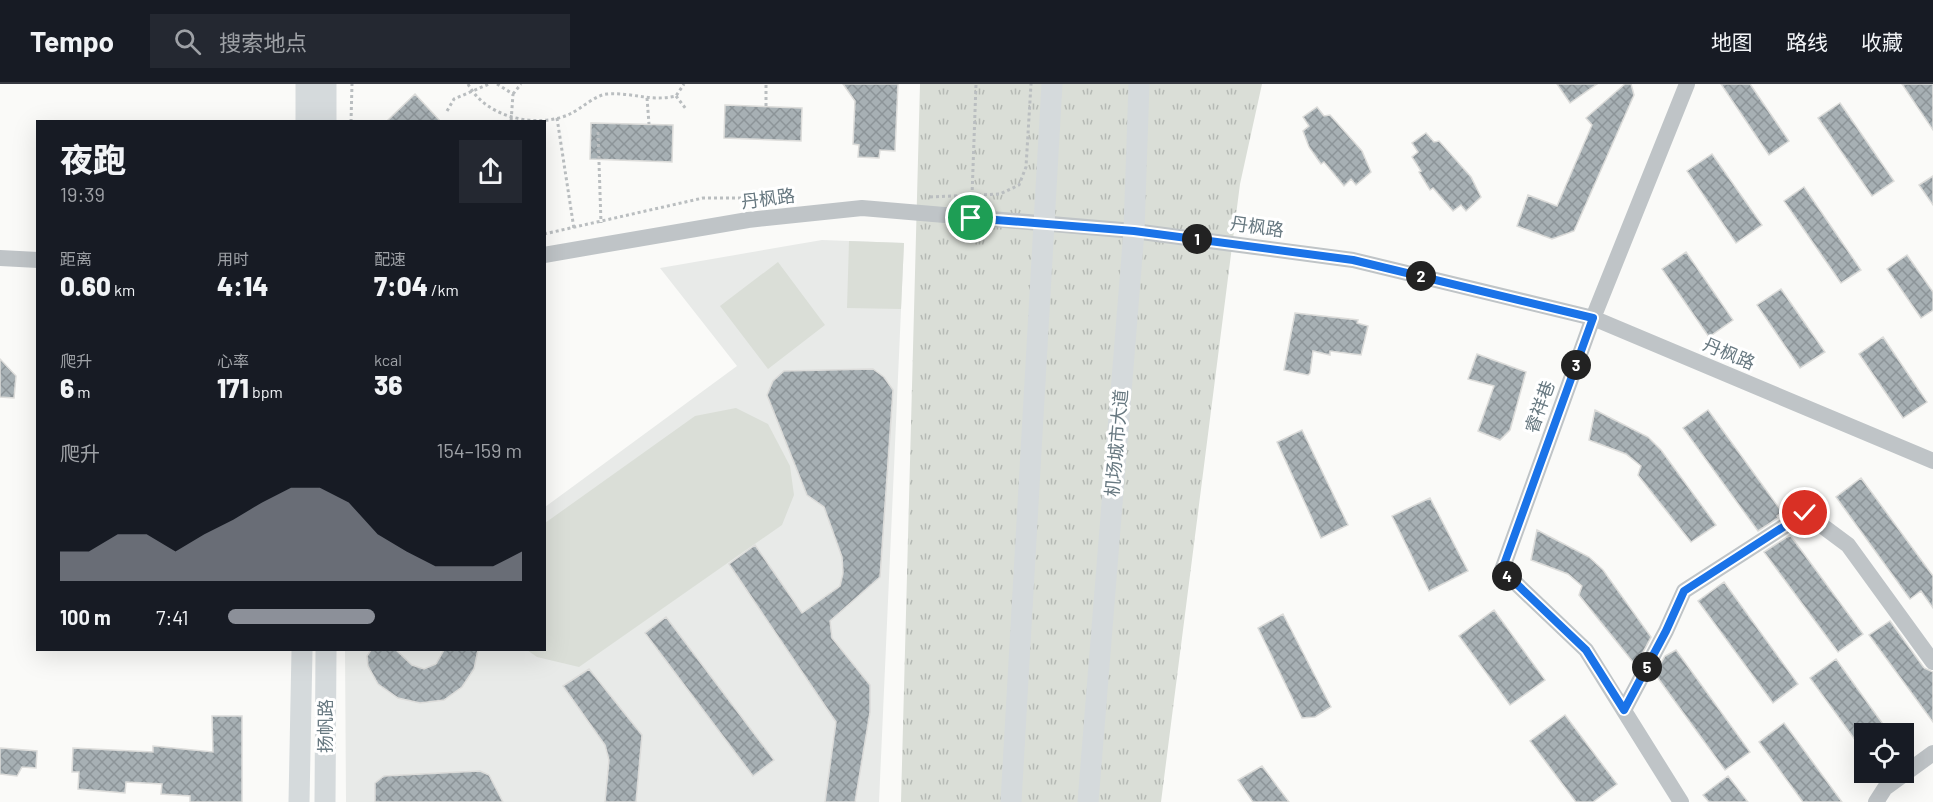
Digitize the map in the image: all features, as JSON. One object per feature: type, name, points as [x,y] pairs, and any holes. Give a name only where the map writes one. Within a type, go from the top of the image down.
[{"type":"main road","points":[[306,84],[306,120]]},
{"type":"main road","points":[[326,84],[326,120]]},
{"type":"main road","points":[[1011,802],[1052,84]]},
{"type":"main road","name":"机场城市大道","points":[[1088,802],[1134,231],[1138,84]]},
{"type":"main road","points":[[299,802],[302,651]]},
{"type":"main road","name":"扬帆路","points":[[325,802],[326,651]]},
{"type":"street","name":"睿祥巷","points":[[1624,710],[1586,650],[1502,570],[1593,318],[1687,84]]},
{"type":"street","name":"丹枫路","points":[[546,255],[748,220],[861,207],[1044,225],[1134,231],[1353,260],[1593,318],[1933,460]]},
{"type":"street","points":[[0,258],[36,260]]},
{"type":"street","points":[[1681,802],[1624,710],[1666,631],[1684,591],[1805,513],[1848,545],[1933,662]]},
{"type":"street","points":[[1876,802],[1885,788],[1933,753]]},
{"type":"path","points":[[351,120],[352,84]]},
{"type":"path","points":[[468,84],[473,93],[503,116],[527,120]]},
{"type":"path","points":[[447,111],[454,99],[473,93],[489,84]]},
{"type":"path","points":[[498,84],[513,94]]},
{"type":"path","points":[[511,119],[513,94],[521,84]]},
{"type":"path","points":[[546,120],[568,115],[604,94],[658,100],[676,96],[684,84]]},
{"type":"path","points":[[766,84],[766,106]]},
{"type":"path","points":[[971,218],[976,84]]},
{"type":"path","points":[[972,196],[1000,194],[1019,185],[1026,167],[1031,84]]},
{"type":"path","points":[[676,96],[686,109]]},
{"type":"path","points":[[647,98],[649,124]]},
{"type":"path","points":[[557,118],[574,229]]},
{"type":"path","points":[[598,132],[601,223]]},
{"type":"shaded area","points":[[822,240],[904,243],[879,802],[346,802],[345,651],[546,651],[546,506],[737,366],[660,268]]},
{"type":"green space","points":[[920,84],[1262,84],[1240,184],[1161,802],[901,802]]},
{"type":"green space","points":[[849,241],[904,243],[901,309],[847,308]]},
{"type":"green space","points":[[778,262],[825,325],[768,369],[720,306]]},
{"type":"green space","points":[[736,408],[768,424],[790,466],[794,495],[782,525],[579,667],[537,657],[528,651],[546,651],[546,522],[695,416]]},
{"type":"building","points":[[843,84],[898,84],[895,151],[880,150],[879,158],[858,157],[859,145],[853,144],[855,101]]},
{"type":"building","points":[[1557,84],[1597,84],[1570,103]]},
{"type":"building","points":[[1625,84],[1631,84],[1634,95],[1574,231],[1552,239],[1517,226],[1528,195],[1557,206],[1592,125],[1586,118]]},
{"type":"building","points":[[1721,84],[1750,84],[1789,141],[1769,155]]},
{"type":"building","points":[[1902,84],[1933,84],[1933,130]]},
{"type":"building","points":[[415,94],[439,120],[388,120]]},
{"type":"building","points":[[1840,103],[1894,181],[1872,196],[1818,118]]},
{"type":"building","points":[[725,105],[802,108],[801,141],[724,138]]},
{"type":"building","points":[[1317,107],[1324,116],[1330,115],[1362,151],[1371,172],[1356,185],[1351,179],[1344,186],[1324,162],[1321,164],[1309,147],[1303,131],[1309,126],[1303,117]]},
{"type":"building","points":[[591,123],[673,125],[672,162],[590,159]]},
{"type":"building","points":[[1426,133],[1434,142],[1439,141],[1471,177],[1481,197],[1466,211],[1461,205],[1453,211],[1433,188],[1430,190],[1419,172],[1421,171],[1412,157],[1418,152],[1412,143]]},
{"type":"building","points":[[1712,154],[1762,225],[1736,243],[1687,171]]},
{"type":"building","points":[[1933,176],[1933,205],[1919,185]]},
{"type":"building","points":[[1804,187],[1861,270],[1841,283],[1784,201]]},
{"type":"building","points":[[1686,252],[1733,320],[1709,337],[1662,269]]},
{"type":"building","points":[[1907,255],[1933,292],[1933,310],[1921,318],[1887,269]]},
{"type":"building","points":[[1781,289],[1825,352],[1800,368],[1757,305]]},
{"type":"building","points":[[1295,313],[1358,320],[1357,323],[1368,326],[1361,355],[1330,351],[1330,355],[1313,351],[1308,375],[1284,370]]},
{"type":"building","points":[[1883,337],[1927,402],[1903,418],[1859,354]]},
{"type":"building","points":[[1477,354],[1526,372],[1510,430],[1500,440],[1478,431],[1494,386],[1468,379]]},
{"type":"building","points":[[0,359],[16,376],[14,398],[0,397]]},
{"type":"building","points":[[873,369],[884,377],[893,390],[880,577],[830,621],[832,638],[870,685],[870,712],[855,802],[825,802],[836,722],[729,564],[755,545],[802,613],[840,586],[843,573],[842,557],[824,507],[807,495],[767,395],[773,381],[784,371]]},
{"type":"building","points":[[1595,410],[1648,437],[1661,450],[1716,525],[1691,542],[1638,475],[1641,466],[1626,454],[1589,440]]},
{"type":"building","points":[[1708,410],[1782,512],[1777,516],[1778,518],[1758,531],[1683,428]]},
{"type":"building","points":[[1302,430],[1348,525],[1321,538],[1277,442]]},
{"type":"building","points":[[1861,478],[1933,576],[1933,608],[1921,591],[1910,599],[1836,497]]},
{"type":"building","points":[[1430,498],[1468,571],[1429,591],[1392,516]]},
{"type":"building","points":[[1537,530],[1589,557],[1603,570],[1651,637],[1641,656],[1633,662],[1579,595],[1582,586],[1568,574],[1531,560]]},
{"type":"building","points":[[1790,535],[1863,634],[1838,652],[1764,552]]},
{"type":"building","points":[[1724,582],[1798,684],[1773,703],[1698,601]]},
{"type":"building","points":[[1494,610],[1545,680],[1510,705],[1459,636]]},
{"type":"building","points":[[1283,614],[1331,707],[1315,717],[1302,718],[1258,628]]},
{"type":"building","points":[[666,617],[774,760],[753,776],[645,633]]},
{"type":"building","points":[[1890,621],[1924,668],[1933,672],[1933,722],[1869,635]]},
{"type":"building","points":[[1676,650],[1750,752],[1725,770],[1655,674],[1665,656]]},
{"type":"building","points":[[370,651],[397,651],[412,665],[424,669],[436,664],[443,651],[478,651],[474,669],[462,687],[444,700],[420,703],[398,698],[378,684],[368,666],[367,656]]},
{"type":"building","points":[[1836,659],[1882,723],[1854,723],[1854,738],[1810,678]]},
{"type":"building","points":[[589,669],[642,735],[636,802],[605,802],[609,760],[605,745],[563,686]]},
{"type":"building","points":[[1565,715],[1617,784],[1593,802],[1576,802],[1530,741]]},
{"type":"building","points":[[212,716],[242,716],[242,802],[190,802],[190,796],[161,794],[162,784],[126,782],[125,793],[78,789],[79,772],[72,772],[73,748],[153,752],[153,746],[213,752]]},
{"type":"building","points":[[1784,723],[1842,802],[1803,802],[1759,742]]},
{"type":"building","points":[[0,748],[37,751],[36,768],[22,767],[17,776],[0,774]]},
{"type":"building","points":[[1262,766],[1289,802],[1253,802],[1238,780]]},
{"type":"building","points":[[480,771],[489,775],[503,802],[375,802],[375,783],[384,776]]},
{"type":"building","points":[[1728,776],[1748,802],[1709,802],[1703,795]]},
{"type":"route","points":[[971,218],[1134,231],[1353,260],[1593,318],[1502,570],[1586,650],[1624,710],[1666,631],[1684,591],[1805,513]]}]
